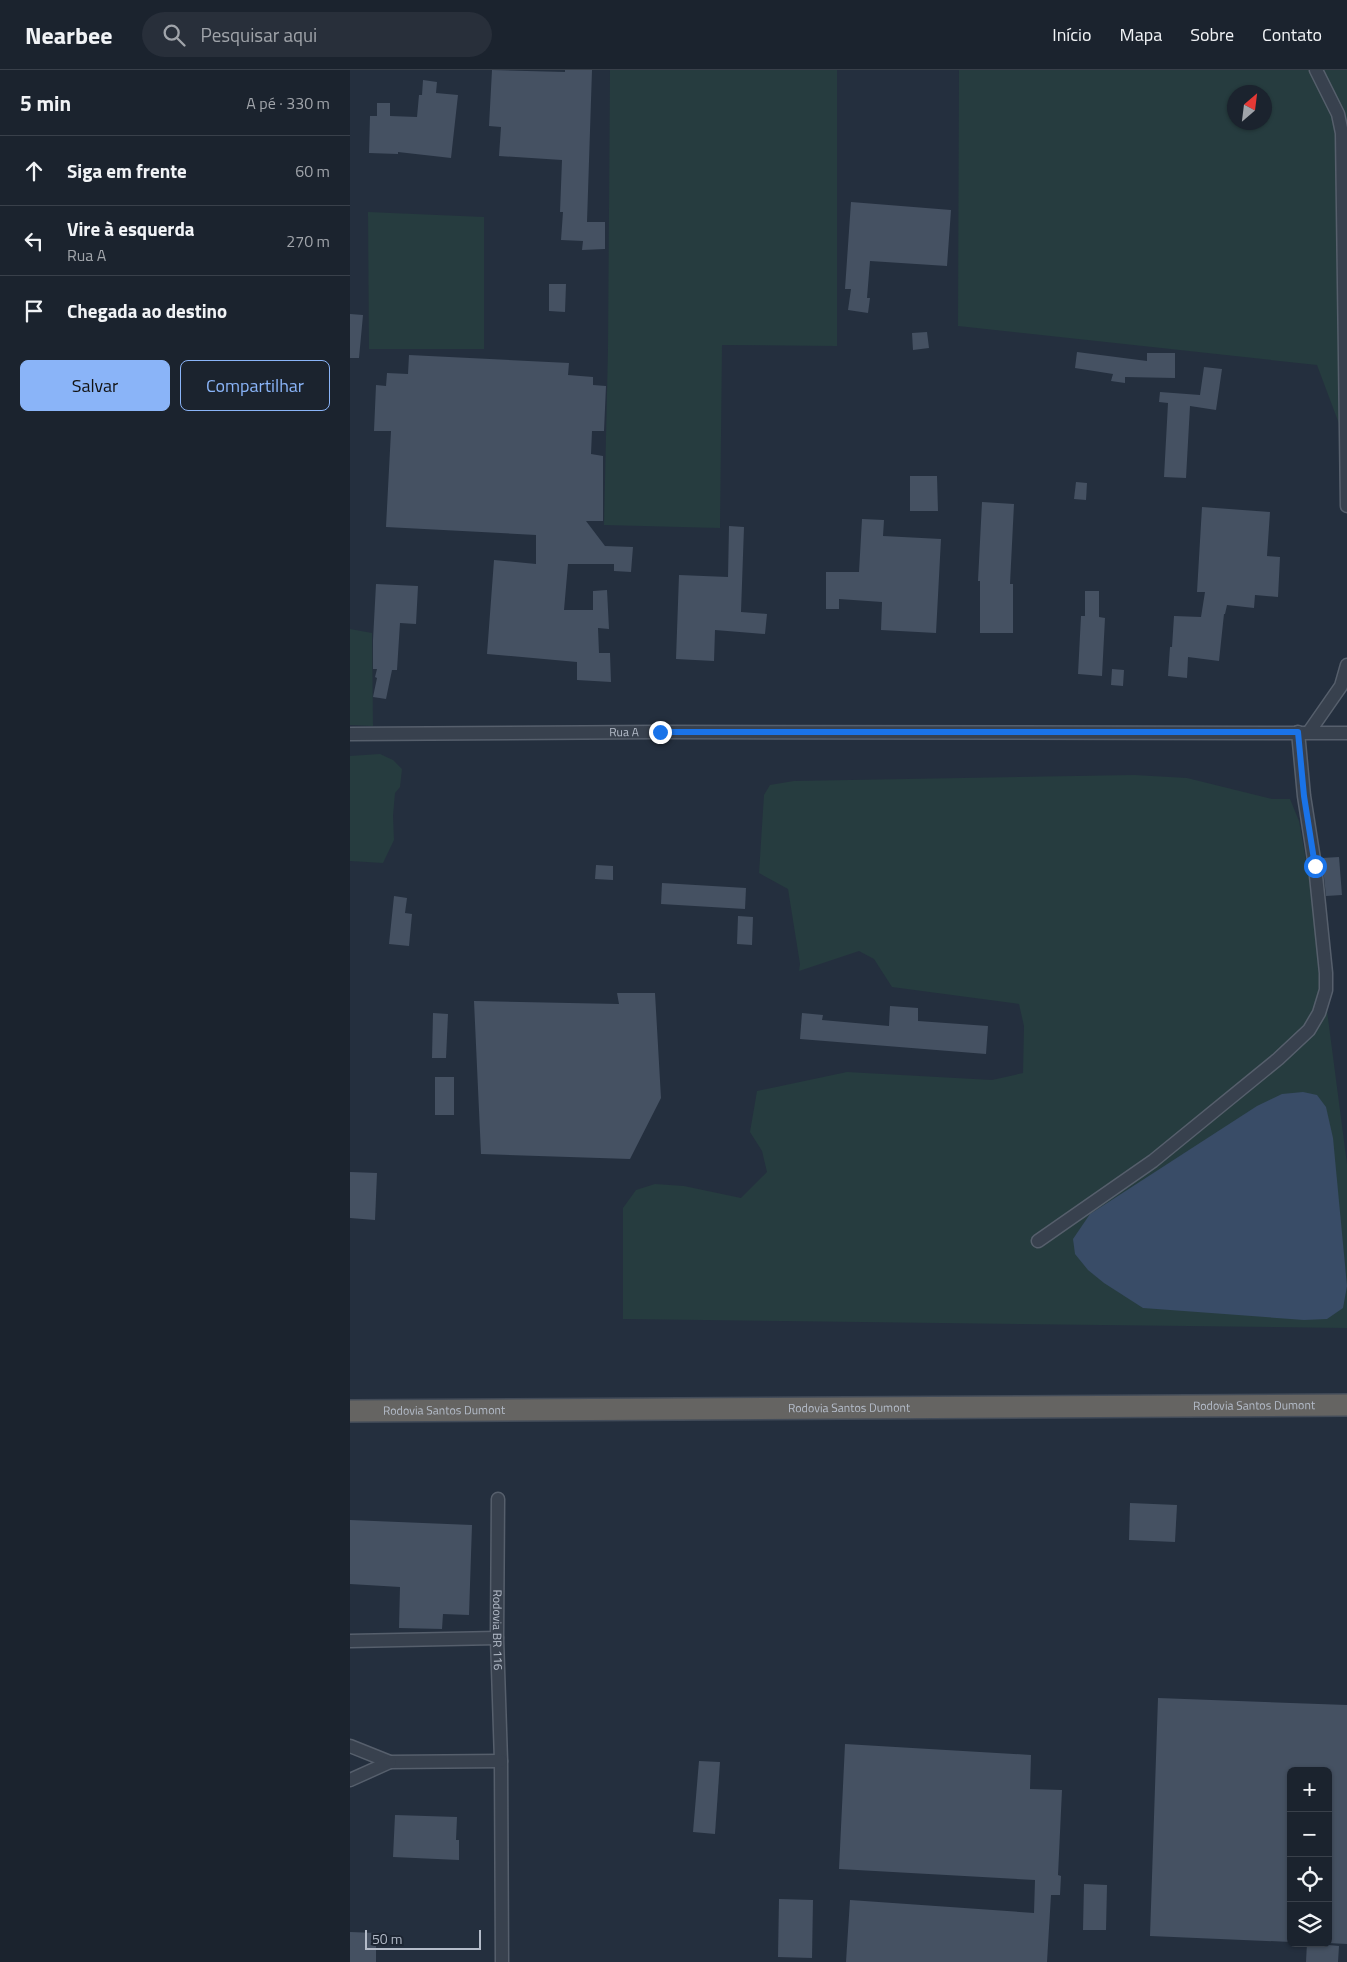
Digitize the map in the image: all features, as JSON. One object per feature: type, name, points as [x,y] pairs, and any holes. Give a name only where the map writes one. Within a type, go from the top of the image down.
[{"type":"highway","name":"Rodovia Santos Dumont","points":[[350,1411],[1347,1405]]},
{"type":"street","points":[[1316,70],[1338,114],[1342,133],[1347,506]]},
{"type":"street","points":[[1038,1241],[1153,1161],[1263,1071],[1309,1030],[1319,1013],[1326,990],[1326,973],[1315,866],[1304,796],[1304,732],[1341,686],[1347,664]]},
{"type":"street","name":"Rua A","points":[[350,734],[1347,733]]},
{"type":"street","name":"Rodovia BR 116","points":[[498,1499],[497,1638],[501,1761],[502,1962]]},
{"type":"street","points":[[350,1642],[497,1638]]},
{"type":"street","points":[[350,1746],[390,1762],[501,1761]]},
{"type":"street","points":[[350,1780],[390,1762]]},
{"type":"green space","points":[[610,70],[837,70],[837,346],[722,345],[720,528],[604,525],[608,349]]},
{"type":"green space","points":[[959,70],[1347,70],[1347,445],[1317,365],[958,326]]},
{"type":"green space","points":[[368,212],[484,217],[484,349],[369,349]]},
{"type":"green space","points":[[350,629],[372,633],[373,726],[350,725]]},
{"type":"green space","points":[[380,754],[393,760],[402,769],[400,787],[395,793],[393,816],[394,840],[383,863],[350,861],[350,756]]},
{"type":"green space","points":[[1134,775],[1187,778],[1272,799],[1290,799],[1299,821],[1311,888],[1347,1164],[1347,1328],[623,1319],[623,1208],[636,1190],[655,1184],[684,1186],[741,1198],[767,1172],[762,1151],[750,1132],[757,1091],[847,1072],[992,1080],[1023,1073],[1024,1026],[1019,1004],[892,987],[874,959],[859,951],[799,971],[800,964],[788,889],[759,873],[764,795],[770,785],[794,781]]},
{"type":"water","points":[[1303,1092],[1317,1095],[1326,1107],[1333,1138],[1347,1286],[1343,1308],[1327,1319],[1304,1320],[1143,1308],[1104,1283],[1088,1270],[1075,1254],[1073,1239],[1090,1214],[1257,1106],[1282,1094]]},
{"type":"building","points":[[492,70],[565,72],[565,70],[592,70],[587,222],[605,222],[605,249],[582,250],[583,241],[561,240],[563,212],[560,212],[562,160],[499,156],[501,127],[489,126]]},
{"type":"building","points":[[423,80],[437,82],[436,93],[458,95],[451,158],[398,152],[398,154],[369,153],[370,116],[377,116],[377,103],[390,103],[390,116],[417,117],[419,95],[422,95]]},
{"type":"building","points":[[851,202],[951,210],[947,266],[870,261],[867,298],[870,298],[868,313],[848,310],[851,289],[845,289]]},
{"type":"building","points":[[549,284],[566,284],[565,312],[549,311]]},
{"type":"building","points":[[350,314],[363,315],[359,358],[350,358]]},
{"type":"building","points":[[927,332],[929,348],[913,350],[912,333]]},
{"type":"building","points":[[1077,352],[1147,361],[1147,353],[1175,353],[1175,378],[1125,377],[1125,383],[1111,381],[1113,374],[1075,368]]},
{"type":"building","points":[[409,355],[569,363],[568,375],[593,377],[593,385],[606,386],[604,431],[592,431],[591,454],[603,456],[603,521],[586,521],[605,546],[633,547],[631,572],[614,571],[614,564],[568,564],[564,610],[593,610],[593,591],[607,590],[609,629],[598,628],[599,653],[610,653],[611,682],[577,680],[577,662],[487,654],[494,560],[536,564],[536,535],[386,527],[391,431],[374,431],[376,385],[386,386],[387,373],[408,374]]},
{"type":"building","points":[[1204,367],[1222,369],[1216,410],[1190,406],[1186,478],[1164,477],[1168,403],[1159,402],[1160,392],[1200,395]]},
{"type":"building","points":[[910,476],[937,476],[938,511],[910,511]]},
{"type":"building","points":[[1076,482],[1087,483],[1086,500],[1074,499]]},
{"type":"building","points":[[982,502],[1014,504],[1010,584],[1013,584],[1013,633],[980,633],[980,581],[978,581]]},
{"type":"building","points":[[1202,507],[1270,512],[1267,556],[1280,557],[1278,597],[1255,595],[1254,608],[1227,605],[1224,614],[1219,661],[1188,657],[1187,678],[1168,676],[1174,616],[1201,617],[1205,592],[1197,592]]},
{"type":"building","points":[[862,519],[884,520],[883,536],[941,539],[936,633],[881,630],[882,602],[839,599],[839,609],[826,609],[826,572],[859,572]]},
{"type":"building","points":[[729,526],[744,527],[741,612],[767,614],[765,634],[715,630],[714,661],[676,659],[679,575],[728,577]]},
{"type":"building","points":[[376,584],[418,586],[416,624],[400,623],[397,670],[392,670],[386,699],[373,697],[377,678],[375,677],[377,669],[373,669]]},
{"type":"building","points":[[1085,591],[1099,591],[1099,617],[1105,618],[1102,676],[1078,674],[1081,616],[1085,616]]},
{"type":"building","points":[[1112,669],[1124,670],[1123,686],[1111,685]]},
{"type":"building","points":[[1339,857],[1342,895],[1326,896],[1322,858]]},
{"type":"building","points":[[596,865],[613,866],[613,880],[595,879]]},
{"type":"building","points":[[662,883],[746,888],[745,909],[661,904]]},
{"type":"building","points":[[394,896],[407,898],[405,913],[412,914],[409,946],[389,944]]},
{"type":"building","points":[[738,916],[753,917],[752,945],[737,944]]},
{"type":"building","points":[[617,993],[655,993],[661,1098],[630,1159],[481,1154],[474,1001],[619,1004]]},
{"type":"building","points":[[890,1006],[918,1008],[918,1021],[988,1026],[986,1054],[800,1039],[802,1013],[823,1015],[822,1020],[889,1026]]},
{"type":"building","points":[[433,1013],[448,1014],[446,1058],[432,1058]]},
{"type":"building","points":[[435,1077],[454,1077],[454,1115],[435,1115]]},
{"type":"building","points":[[350,1172],[377,1173],[375,1220],[350,1218]]},
{"type":"building","points":[[1130,1503],[1177,1505],[1175,1542],[1129,1540]]},
{"type":"building","points":[[350,1520],[472,1525],[469,1615],[443,1614],[442,1629],[399,1628],[400,1587],[350,1584]]},
{"type":"building","points":[[1158,1698],[1347,1705],[1347,1944],[1332,1943],[1332,1767],[1287,1767],[1287,1942],[1150,1936]]},
{"type":"building","points":[[845,1744],[1031,1755],[1030,1789],[1062,1790],[1058,1875],[1061,1876],[1060,1895],[1051,1895],[1047,1962],[846,1962],[850,1900],[1034,1913],[1035,1880],[839,1869]]},
{"type":"building","points":[[699,1761],[720,1762],[715,1834],[693,1832]]},
{"type":"building","points":[[395,1815],[457,1817],[456,1840],[459,1840],[459,1860],[393,1857]]},
{"type":"building","points":[[1084,1884],[1107,1885],[1106,1930],[1083,1930]]},
{"type":"building","points":[[779,1899],[813,1900],[812,1958],[778,1957]]},
{"type":"building","points":[[350,1932],[376,1933],[376,1962],[350,1962]]},
{"type":"building","points":[[1339,1946],[1338,1962],[1306,1962],[1307,1947]]},
{"type":"route","points":[[660,732],[1298,732],[1304,796],[1315,866]]}]
